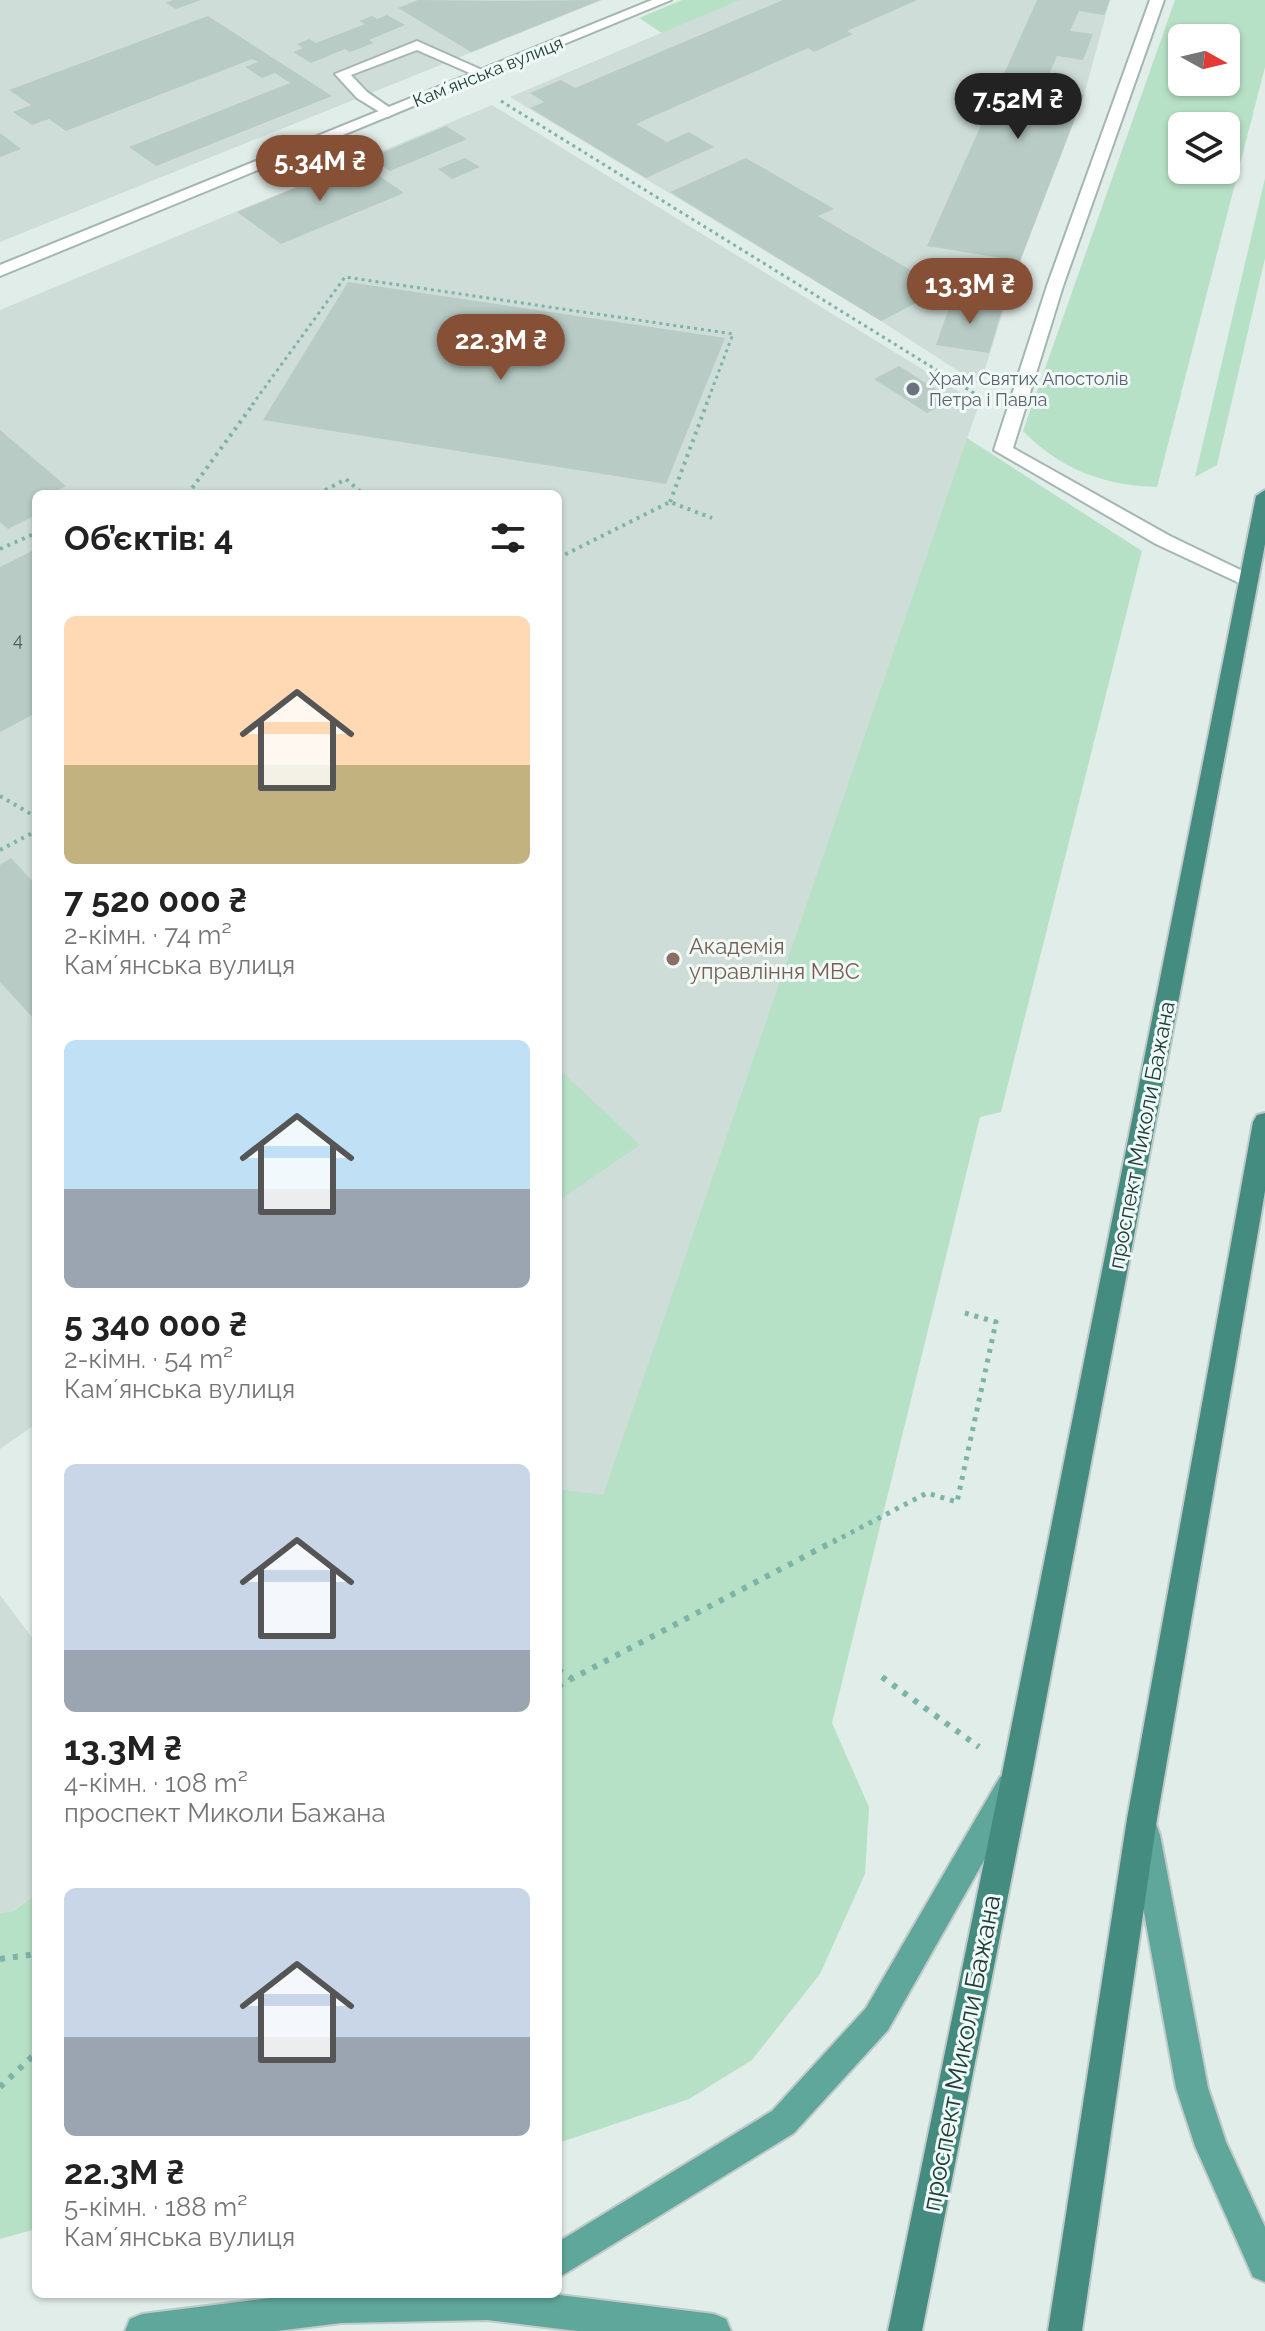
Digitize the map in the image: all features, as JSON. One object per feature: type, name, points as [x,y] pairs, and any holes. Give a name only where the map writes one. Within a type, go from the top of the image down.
[{"type":"highway","name":"проспект Миколи Бажана","points":[[905,2331],[1017,1774],[1265,496]]},
{"type":"highway","points":[[1065,2331],[1142,1819],[1265,1122]]},
{"type":"main road","name":"проспект Миколи Бажана","points":[[562,2259],[783,2122],[877,2019],[1017,1774]]},
{"type":"main road","points":[[1142,1819],[1192,2088],[1211,2146],[1265,2265]]},
{"type":"main road","points":[[142,2331],[341,2306],[475,2298]]},
{"type":"main road","points":[[499,2298],[714,2331]]},
{"type":"street","name":"Камʼянська вулиця","points":[[0,271],[664,0]]},
{"type":"street","points":[[1157,0],[1060,271],[1003,450],[1163,540],[1248,581]]},
{"type":"street","points":[[388,113],[362,95],[342,74],[417,45],[478,76]]},
{"type":"path","points":[[478,76],[499,100],[1013,418]]},
{"type":"path","points":[[191,490],[345,277],[733,334],[670,502],[562,556]]},
{"type":"path","points":[[325,490],[346,479],[358,490]]},
{"type":"path","points":[[670,502],[712,518]]},
{"type":"path","points":[[0,549],[32,535]]},
{"type":"path","points":[[0,796],[32,815]]},
{"type":"path","points":[[0,850],[32,833]]},
{"type":"path","points":[[562,1684],[927,1493],[957,1502],[996,1322],[965,1313]]},
{"type":"path","points":[[562,1672],[572,1678]]},
{"type":"path","points":[[882,1677],[1017,1774]]},
{"type":"path","points":[[0,1959],[32,1955]]},
{"type":"path","points":[[0,2087],[32,2057]]},
{"type":"shaded area","points":[[0,0],[602,0],[0,242]]},
{"type":"shaded area","points":[[739,0],[1110,0],[1084,95],[1013,280],[980,385],[881,321],[510,97]]},
{"type":"shaded area","name":"Академія управління МВС","points":[[492,105],[979,404],[603,1496],[562,1490],[562,490],[32,490],[32,1427],[0,1449],[0,310]]},
{"type":"shaded area","points":[[0,1595],[32,1638],[32,1897],[12,1911],[0,1913]]},
{"type":"green space","points":[[682,0],[740,0],[662,33],[639,18]]},
{"type":"green space","points":[[1175,0],[1265,0],[1265,67],[1240,164],[1240,112],[1168,112],[1168,184],[1235,184],[1157,487],[1119,483],[1084,473],[1037,444],[1023,431]]},
{"type":"green space","points":[[1265,178],[1265,258],[1217,465],[1195,477]]},
{"type":"green space","points":[[967,438],[1142,551],[1001,1112],[980,1117],[832,1723],[869,1807],[865,1874],[820,1974],[752,2060],[689,2099],[562,2142],[562,1490],[603,1495]]},
{"type":"green space","points":[[562,1072],[640,1145],[562,1198]]},
{"type":"green space","points":[[32,1897],[32,2230],[0,2239],[0,1913],[13,1911]]},
{"type":"building","points":[[201,0],[176,9],[166,3]]},
{"type":"building","points":[[418,0],[601,0],[471,52],[398,8]]},
{"type":"building","points":[[783,0],[917,0],[847,31],[853,34],[814,52],[808,48],[636,124],[667,142],[689,132],[714,147],[646,178],[530,108],[544,102],[530,93],[561,80],[575,88]]},
{"type":"building","points":[[1037,0],[1110,0],[1104,15],[1079,11],[1070,31],[1093,34],[1083,60],[1057,56],[1043,88],[1084,95],[1020,261],[927,246]]},
{"type":"building","points":[[387,15],[405,25],[369,40],[374,43],[350,52],[345,49],[311,63],[293,52],[303,48],[297,44],[309,39],[316,43],[365,24],[359,21]]},
{"type":"building","points":[[208,16],[332,96],[156,166],[129,147],[290,83],[275,73],[262,78],[245,67],[258,62],[252,59],[66,131],[49,119],[32,125],[13,112],[31,105],[9,90]]},
{"type":"building","points":[[446,126],[467,139],[390,171],[370,158]]},
{"type":"building","points":[[0,133],[21,149],[0,157]]},
{"type":"building","points":[[465,158],[480,167],[452,179],[438,169]]},
{"type":"building","points":[[746,158],[834,209],[818,216],[943,289],[881,321],[670,192]]},
{"type":"building","points":[[359,162],[404,193],[281,244],[237,212]]},
{"type":"building","points":[[348,282],[725,338],[666,484],[263,420]]},
{"type":"building","points":[[952,299],[1003,307],[989,353],[936,345]]},
{"type":"building","name":"Храм Святих Апостолів Петра і Павла","points":[[899,366],[952,400],[927,413],[874,379]]},
{"type":"building","points":[[0,430],[66,486],[58,490],[32,490],[32,517],[8,529],[0,522]]},
{"type":"building","points":[[32,551],[32,715],[0,732],[0,567]]},
{"type":"building","points":[[11,858],[32,881],[32,1017],[0,982],[0,865]]},
{"type":"place","name":"Храм Святих Апостолів Петра і Павла","points":[[913,389]]},
{"type":"place","name":"Академія управління МВС","points":[[673,959]]}]
